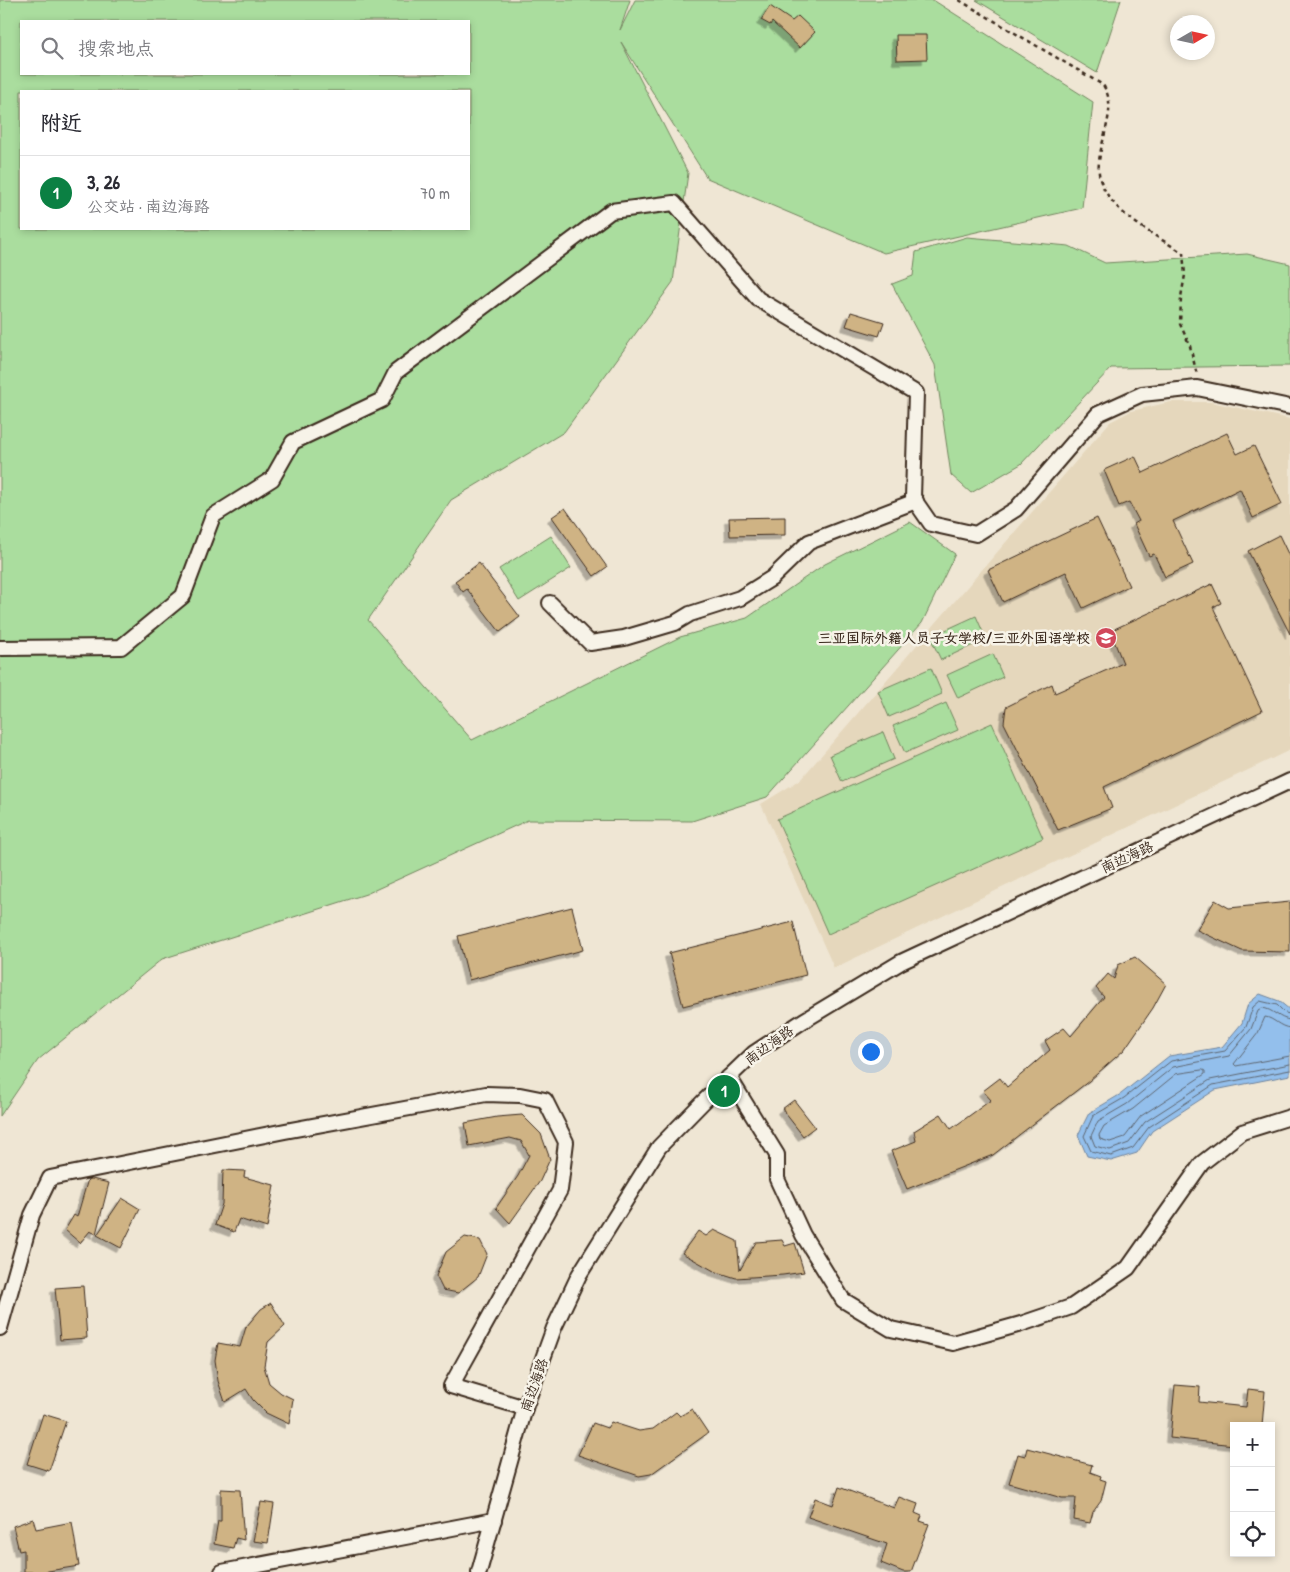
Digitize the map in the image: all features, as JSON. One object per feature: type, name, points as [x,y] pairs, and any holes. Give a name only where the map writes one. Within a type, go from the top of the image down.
[{"type":"street","points":[[0,648],[121,647],[183,596],[213,516],[272,479],[293,442],[382,400],[396,372],[611,211],[674,203],[758,300],[916,393],[914,498],[931,524],[976,534],[1016,509],[1098,414],[1142,394],[1198,388],[1290,407]]},
{"type":"street","points":[[550,603],[590,643],[624,638],[674,623],[690,614],[740,598],[772,578],[809,542],[916,502]]},
{"type":"street","name":"南边海路","points":[[479,1572],[525,1408],[554,1328],[579,1275],[660,1147],[729,1077],[754,1053],[901,962],[1290,781]]},
{"type":"street","points":[[729,1077],[777,1155],[778,1179],[803,1235],[843,1300],[891,1329],[953,1343],[1021,1324],[1071,1306],[1128,1268],[1202,1163],[1242,1132],[1290,1117]]},
{"type":"street","points":[[0,1328],[32,1214],[50,1178],[286,1131],[486,1094],[520,1095],[546,1100],[566,1142],[560,1190],[451,1386],[525,1408]]},
{"type":"street","points":[[222,1572],[494,1520]]},
{"type":"path","points":[[959,0],[1103,85],[1108,94],[1110,114],[1100,159],[1099,177],[1109,199],[1122,212],[1183,253],[1185,275],[1180,324],[1190,346],[1196,369],[1198,388]]},
{"type":"shaded area","name":"三亚国际外籍人员子女学校/三亚外国语学校","points":[[1171,402],[1211,402],[1290,419],[1290,750],[834,968],[761,804],[800,780],[1110,422],[1131,411]]},
{"type":"green space","points":[[0,0],[630,0],[620,30],[635,0],[933,0],[1093,102],[1082,208],[884,253],[707,178],[621,42],[688,173],[673,282],[564,432],[451,500],[368,620],[472,740],[680,637],[747,618],[825,564],[910,522],[955,554],[922,623],[767,797],[692,821],[528,820],[366,894],[162,959],[38,1060],[0,1116]]},
{"type":"green space","points":[[976,0],[1121,0],[1097,73]]},
{"type":"green space","points":[[967,237],[1069,246],[1105,263],[1247,254],[1290,264],[1290,366],[1111,368],[1021,464],[971,493],[951,475],[935,365],[892,284],[913,276],[916,252]]},
{"type":"green space","points":[[551,536],[571,568],[519,601],[499,569]]},
{"type":"green space","points":[[976,616],[986,639],[941,660],[930,637]]},
{"type":"green space","points":[[993,654],[1003,677],[958,698],[947,675]]},
{"type":"green space","points":[[931,668],[942,694],[889,717],[878,691]]},
{"type":"green space","points":[[946,703],[958,730],[905,753],[893,726]]},
{"type":"green space","points":[[992,723],[1043,838],[828,934],[777,819]]},
{"type":"green space","points":[[883,732],[894,759],[842,782],[830,755]]},
{"type":"water","points":[[1260,994],[1279,1001],[1290,1010],[1290,1075],[1215,1090],[1152,1131],[1137,1153],[1111,1161],[1087,1156],[1078,1135],[1089,1113],[1121,1094],[1169,1056],[1222,1047],[1242,1023],[1248,1004]]},
{"type":"building","points":[[770,6],[792,21],[798,16],[815,32],[800,48],[772,22],[770,25],[761,20]]},
{"type":"building","points":[[896,35],[926,35],[927,59],[897,60]]},
{"type":"building","points":[[851,312],[884,322],[879,336],[846,326]]},
{"type":"building","points":[[1227,433],[1237,454],[1254,446],[1282,504],[1253,518],[1240,489],[1173,521],[1193,564],[1165,577],[1154,554],[1149,556],[1134,524],[1139,521],[1129,502],[1119,506],[1104,470],[1135,456],[1143,473]]},
{"type":"building","points":[[565,508],[607,567],[594,576],[552,517]]},
{"type":"building","points":[[785,517],[785,535],[730,536],[729,518]]},
{"type":"building","points":[[1097,518],[1129,586],[1083,608],[1066,572],[1003,602],[988,570]]},
{"type":"building","points":[[1279,535],[1290,558],[1290,634],[1248,551]]},
{"type":"building","points":[[479,563],[520,617],[500,632],[467,589],[463,592],[455,581]]},
{"type":"building","points":[[1212,584],[1221,603],[1213,607],[1262,711],[1104,787],[1112,808],[1058,830],[1004,723],[1006,707],[1052,684],[1055,693],[1123,663],[1110,631]]},
{"type":"building","points":[[1215,900],[1229,908],[1290,902],[1290,952],[1242,951],[1197,930]]},
{"type":"building","points":[[572,907],[583,950],[469,980],[458,936]]},
{"type":"building","points":[[793,922],[806,975],[683,1006],[669,953]]},
{"type":"building","points":[[1135,957],[1166,984],[1153,1008],[1124,1050],[1089,1081],[993,1155],[907,1189],[891,1151],[916,1141],[914,1131],[941,1114],[951,1129],[991,1100],[983,1091],[1000,1078],[1007,1087],[1050,1050],[1045,1041],[1064,1028],[1071,1036],[1104,997],[1096,988],[1108,974],[1114,979],[1118,965]]},
{"type":"building","points":[[794,1100],[815,1127],[803,1136],[782,1109]]},
{"type":"building","points":[[522,1115],[541,1134],[550,1159],[540,1181],[510,1223],[496,1208],[518,1176],[529,1155],[521,1141],[510,1138],[469,1146],[465,1123]]},
{"type":"building","points":[[223,1170],[245,1171],[244,1177],[274,1185],[267,1228],[239,1219],[234,1232],[215,1225],[222,1204]]},
{"type":"building","points":[[88,1179],[109,1183],[96,1234],[90,1231],[80,1243],[65,1230],[74,1215],[77,1217]]},
{"type":"building","points":[[122,1198],[140,1209],[121,1248],[97,1235]]},
{"type":"building","points":[[714,1230],[737,1241],[740,1270],[756,1242],[782,1240],[785,1246],[795,1243],[804,1272],[736,1278],[714,1271],[682,1253],[698,1231],[706,1236]]},
{"type":"building","points":[[465,1237],[480,1240],[487,1254],[478,1277],[458,1293],[443,1290],[436,1276],[446,1252]]},
{"type":"building","points":[[83,1286],[87,1338],[60,1340],[55,1288]]},
{"type":"building","points":[[271,1303],[285,1326],[268,1342],[264,1366],[269,1383],[281,1393],[293,1399],[289,1424],[266,1413],[253,1400],[246,1389],[225,1402],[218,1381],[215,1360],[218,1343],[240,1347],[246,1327],[261,1309]]},
{"type":"building","points":[[1175,1385],[1200,1387],[1199,1402],[1246,1407],[1248,1389],[1265,1391],[1262,1422],[1230,1422],[1230,1445],[1170,1438]]},
{"type":"building","points":[[692,1409],[708,1433],[651,1474],[639,1476],[578,1455],[593,1423],[607,1428],[611,1422],[639,1431],[653,1429],[676,1412],[680,1416]]},
{"type":"building","points":[[43,1414],[66,1421],[49,1471],[27,1464]]},
{"type":"building","points":[[1027,1448],[1092,1465],[1090,1472],[1101,1476],[1100,1479],[1106,1481],[1101,1501],[1093,1512],[1090,1523],[1074,1520],[1076,1498],[1062,1498],[1009,1483],[1018,1454],[1025,1456]]},
{"type":"building","points":[[839,1487],[894,1508],[899,1497],[918,1504],[915,1513],[922,1516],[920,1521],[929,1524],[911,1572],[903,1572],[881,1563],[887,1544],[808,1517],[815,1498],[833,1505]]},
{"type":"building","points":[[221,1489],[240,1490],[244,1540],[236,1538],[233,1548],[214,1544],[218,1521],[221,1521]]},
{"type":"building","points":[[261,1502],[274,1504],[268,1543],[253,1541]]},
{"type":"building","points":[[33,1519],[36,1529],[72,1522],[79,1566],[42,1572],[24,1572],[24,1550],[19,1551],[13,1526]]},
{"type":"place","name":"三亚国际外籍人员子女学校/三亚外国语学校","points":[[1106,638]]},
{"type":"place","name":"3, 26","points":[[724,1091]]}]
